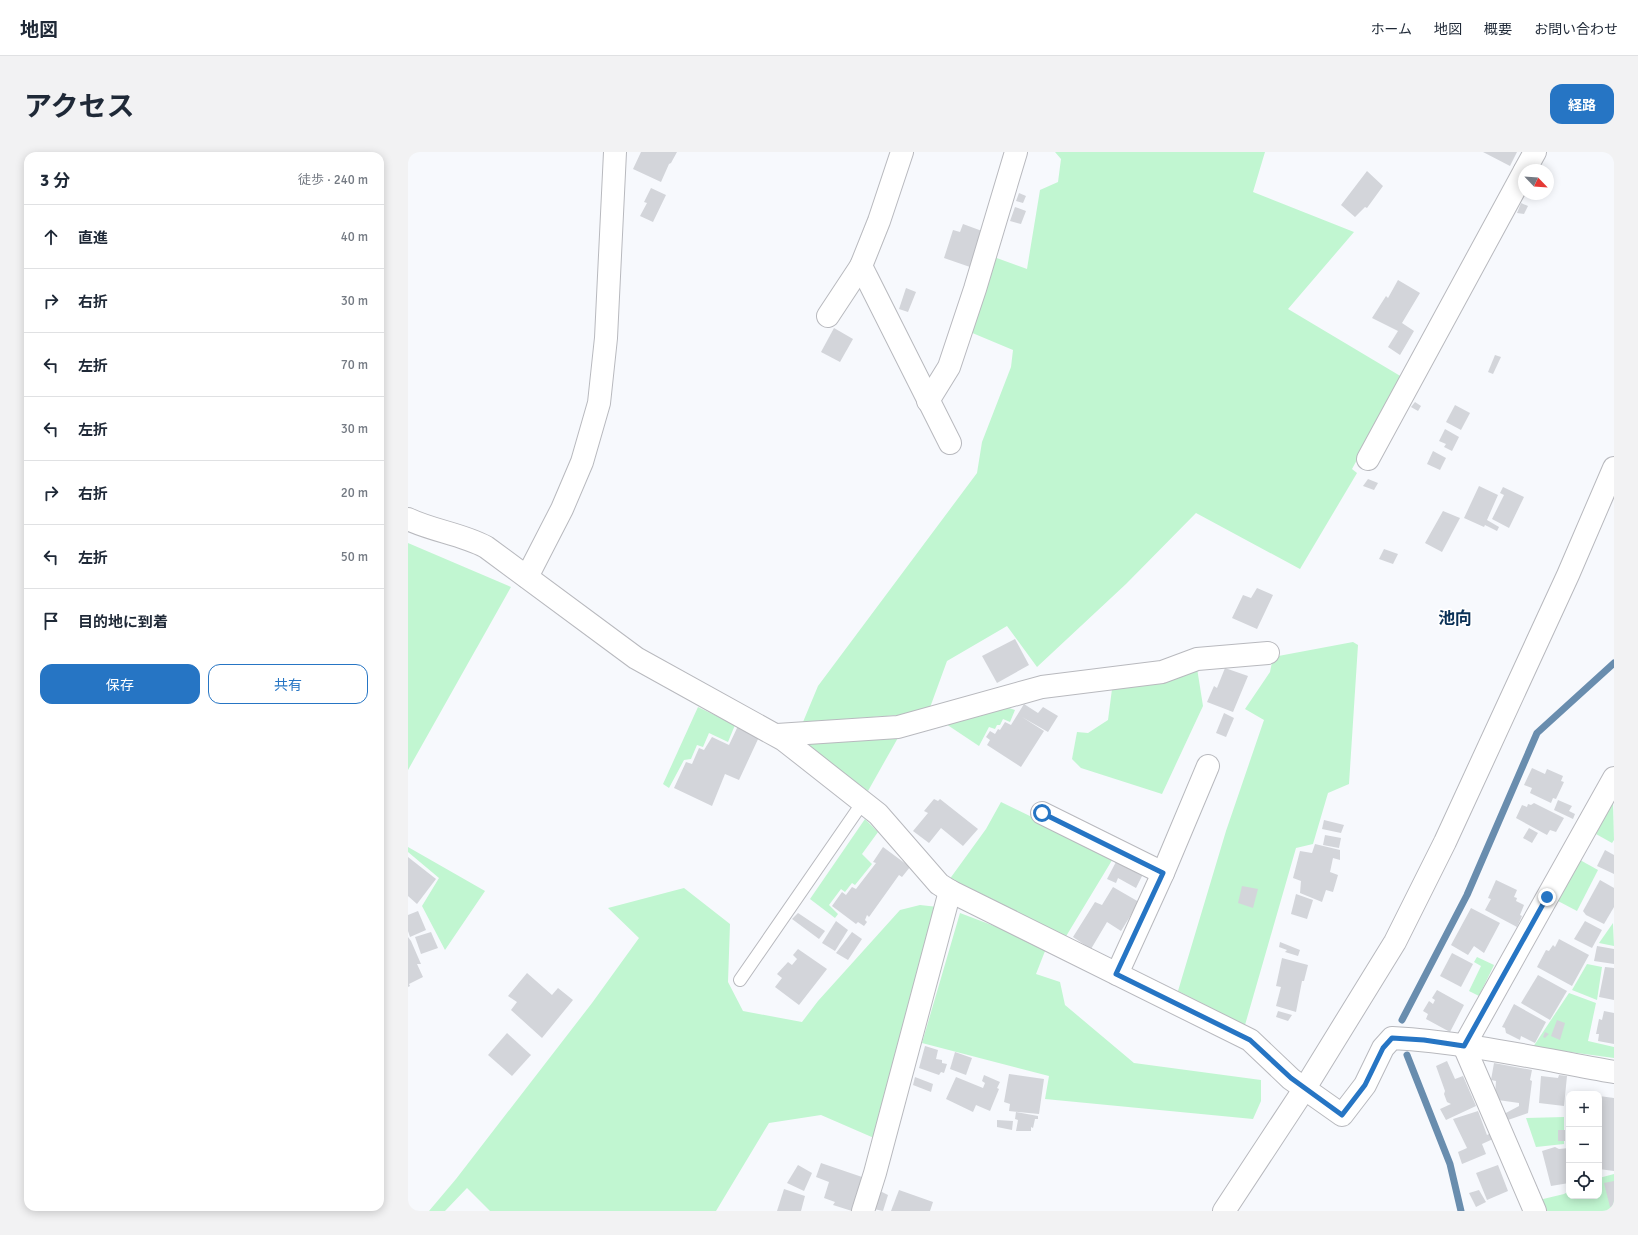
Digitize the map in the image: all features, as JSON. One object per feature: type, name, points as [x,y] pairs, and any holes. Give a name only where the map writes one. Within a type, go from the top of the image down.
[{"type":"street","points":[[527,577],[562,509],[582,462],[599,403],[606,338],[615,152]]},
{"type":"street","points":[[828,316],[861,266],[879,221],[902,152]]},
{"type":"street","points":[[928,401],[949,367],[975,289],[1016,152]]},
{"type":"street","points":[[1529,164],[1535,152]]},
{"type":"street","points":[[1368,459],[1518,184]]},
{"type":"street","points":[[861,266],[950,443]]},
{"type":"street","points":[[1224,1211],[1305,1088],[1395,942],[1442,849],[1568,574],[1614,468]]},
{"type":"street","points":[[408,519],[418,524],[473,540],[486,547],[636,658],[777,735],[878,814],[939,884],[950,891],[1250,1040],[1291,1078],[1342,1115],[1365,1085],[1383,1048],[1392,1038],[1424,1040],[1464,1046],[1614,1072]]},
{"type":"street","points":[[777,735],[898,727],[1042,687],[1162,672],[1197,659],[1268,653]]},
{"type":"street","points":[[1116,974],[1163,873],[1208,766]]},
{"type":"street","points":[[1464,1046],[1614,778]]},
{"type":"street","points":[[1042,813],[1163,873]]},
{"type":"street","points":[[863,1211],[875,1173],[950,891]]},
{"type":"street","points":[[1464,1046],[1534,1211]]},
{"type":"lane","points":[[740,980],[863,802]]},
{"type":"green space","points":[[1055,152],[1265,152],[1253,192],[1354,232],[1288,309],[1402,377],[1352,469],[1357,473],[1300,569],[1196,513],[1126,584],[1037,667],[1007,626],[947,661],[928,713],[803,722],[818,686],[977,473],[982,442],[1011,367],[1013,350],[970,332],[994,257],[1027,269],[1040,190],[1058,182],[1061,159]]},
{"type":"green space","points":[[408,543],[511,587],[408,770]]},
{"type":"green space","points":[[1353,642],[1358,645],[1349,784],[1328,793],[1313,844],[1296,848],[1245,1025],[1178,991],[1226,831],[1264,720],[1245,709],[1270,672],[1273,657]]},
{"type":"green space","points":[[1197,668],[1203,706],[1162,794],[1081,768],[1072,759],[1077,732],[1088,733],[1108,720],[1112,689],[1155,684]]},
{"type":"green space","points":[[1003,706],[1015,710],[1010,722],[1003,719],[1000,725],[997,725],[995,729],[989,727],[979,746],[946,724]]},
{"type":"green space","points":[[698,707],[735,725],[728,742],[709,733],[703,747],[697,745],[691,759],[684,760],[669,788],[663,784]]},
{"type":"green space","points":[[899,736],[868,791],[796,739]]},
{"type":"green space","points":[[1613,801],[1614,840],[1612,843],[1596,834]]},
{"type":"green space","points":[[1001,802],[1114,857],[1065,938],[949,880],[986,829]]},
{"type":"green space","points":[[865,819],[878,832],[862,854],[872,864],[855,885],[852,883],[845,892],[841,889],[829,905],[838,914],[835,918],[810,899]]},
{"type":"green space","points":[[408,847],[485,891],[445,950],[422,906],[439,878],[408,852]]},
{"type":"green space","points":[[1580,860],[1598,870],[1577,911],[1558,901]]},
{"type":"green space","points":[[684,888],[730,924],[728,982],[743,1011],[802,1022],[818,1001],[900,910],[920,905],[938,907],[874,1138],[821,1115],[769,1123],[716,1211],[490,1211],[467,1188],[445,1211],[429,1211],[456,1179],[592,1003],[639,938],[608,908]]},
{"type":"green space","points":[[960,913],[1047,946],[1036,974],[1060,982],[1065,1005],[1134,1063],[1261,1080],[1261,1101],[1253,1119],[1045,1099],[1049,1076],[922,1043]]},
{"type":"green space","points":[[1613,923],[1614,946],[1599,943]]},
{"type":"green space","points":[[1477,957],[1494,965],[1479,996],[1469,991],[1481,966],[1474,962]]},
{"type":"green space","points":[[1587,964],[1602,967],[1597,1000],[1572,990]]},
{"type":"green space","points":[[1569,993],[1596,1003],[1588,1041],[1614,1047],[1614,1058],[1533,1047]]},
{"type":"green space","points":[[1564,1117],[1564,1144],[1536,1147],[1526,1118]]},
{"type":"green space","points":[[1614,1174],[1614,1211],[1543,1211],[1539,1200],[1566,1193],[1566,1199],[1602,1199],[1602,1177]]},
{"type":"building","points":[[641,152],[677,152],[669,164],[661,182],[633,169]]},
{"type":"building","points":[[1483,152],[1517,152],[1510,166]]},
{"type":"building","points":[[1367,171],[1383,186],[1367,208],[1365,207],[1355,217],[1341,205]]},
{"type":"building","points":[[651,188],[666,195],[653,222],[640,216],[647,203],[644,202]]},
{"type":"building","points":[[1019,193],[1026,196],[1023,203],[1016,201]]},
{"type":"building","points":[[1521,203],[1528,206],[1524,214],[1517,213]]},
{"type":"building","points":[[1015,207],[1026,211],[1021,224],[1010,221]]},
{"type":"building","points":[[963,224],[982,231],[970,267],[944,258],[953,230],[960,232]]},
{"type":"building","points":[[1398,280],[1420,293],[1402,323],[1414,331],[1400,355],[1388,347],[1398,331],[1372,318],[1386,296],[1388,298]]},
{"type":"building","points":[[906,288],[916,292],[908,312],[899,309]]},
{"type":"building","points":[[834,328],[853,339],[840,362],[821,352]]},
{"type":"building","points":[[1495,355],[1501,357],[1493,374],[1488,372]]},
{"type":"building","points":[[1415,402],[1421,406],[1418,411],[1411,407]]},
{"type":"building","points":[[1455,405],[1470,413],[1461,430],[1446,422]]},
{"type":"building","points":[[1445,429],[1459,437],[1452,451],[1444,447],[1446,444],[1439,441]]},
{"type":"building","points":[[1433,451],[1446,458],[1440,470],[1427,464]]},
{"type":"building","points":[[1368,479],[1378,483],[1374,490],[1363,486]]},
{"type":"building","points":[[1479,486],[1498,495],[1487,520],[1499,527],[1497,531],[1464,518]]},
{"type":"building","points":[[1503,487],[1524,497],[1509,528],[1492,519],[1504,495],[1500,493]]},
{"type":"building","points":[[1443,511],[1460,518],[1442,552],[1425,543]]},
{"type":"building","points":[[1384,549],[1398,554],[1393,564],[1379,559]]},
{"type":"building","points":[[1257,588],[1273,595],[1257,629],[1232,618],[1243,595],[1251,598]]},
{"type":"building","points":[[1015,639],[1029,665],[997,683],[982,656]]},
{"type":"building","points":[[1225,668],[1248,676],[1233,712],[1207,702],[1214,686],[1217,688]]},
{"type":"building","points":[[1024,704],[1038,713],[1043,707],[1058,716],[1048,732],[1022,717],[1044,731],[1021,767],[987,745],[990,740],[986,737],[990,731],[995,734],[998,729],[1000,730],[1005,722],[1011,725]]},
{"type":"building","points":[[1224,713],[1234,718],[1226,737],[1216,733]]},
{"type":"building","points":[[738,726],[759,737],[739,780],[725,774],[712,806],[674,788],[686,762],[692,764],[699,748],[704,750],[712,737],[729,745]]},
{"type":"building","points":[[1532,768],[1545,774],[1547,769],[1563,776],[1561,781],[1564,782],[1556,799],[1553,798],[1551,803],[1530,793],[1532,788],[1524,785]]},
{"type":"building","points":[[934,799],[938,801],[940,799],[978,829],[963,846],[941,828],[929,843],[913,831],[928,813],[924,811]]},
{"type":"building","points":[[1558,800],[1572,806],[1569,811],[1575,814],[1573,819],[1554,810]]},
{"type":"building","points":[[1534,803],[1564,818],[1556,832],[1550,830],[1547,835],[1516,818],[1522,805],[1527,807],[1528,804],[1531,805]]},
{"type":"building","points":[[1324,820],[1344,825],[1341,833],[1322,829]]},
{"type":"building","points":[[1529,828],[1538,833],[1532,843],[1523,838]]},
{"type":"building","points":[[1325,835],[1341,838],[1339,848],[1323,845]]},
{"type":"building","points":[[1315,844],[1340,850],[1340,860],[1333,858],[1330,872],[1338,875],[1333,892],[1326,890],[1322,902],[1300,893],[1301,881],[1293,878],[1300,851],[1312,853]]},
{"type":"building","points":[[883,847],[910,867],[902,877],[899,875],[869,917],[867,915],[865,920],[867,922],[864,926],[858,922],[856,924],[832,906],[842,892],[846,895],[852,887],[856,889],[876,863],[873,862]]},
{"type":"building","points":[[1605,850],[1614,855],[1614,874],[1597,866]]},
{"type":"building","points":[[408,857],[436,879],[417,904],[408,896]]},
{"type":"building","points":[[1117,860],[1143,874],[1136,888],[1118,878],[1116,883],[1107,879]]},
{"type":"building","points":[[1496,880],[1517,890],[1514,897],[1517,898],[1516,901],[1524,905],[1520,915],[1522,916],[1517,927],[1485,910],[1491,899],[1488,898]]},
{"type":"building","points":[[1600,880],[1614,888],[1614,907],[1604,924],[1586,915],[1583,911]]},
{"type":"building","points":[[1242,886],[1258,889],[1253,908],[1238,903]]},
{"type":"building","points":[[1113,887],[1139,902],[1121,931],[1107,922],[1091,949],[1073,937],[1095,902],[1102,905]]},
{"type":"building","points":[[1296,894],[1313,900],[1307,919],[1291,914]]},
{"type":"building","points":[[1471,908],[1500,923],[1484,953],[1474,946],[1468,955],[1451,945]]},
{"type":"building","points":[[418,911],[426,930],[410,937],[408,931],[408,915]]},
{"type":"building","points":[[798,913],[825,931],[819,939],[792,919]]},
{"type":"building","points":[[836,921],[848,930],[835,951],[822,943]]},
{"type":"building","points":[[1585,921],[1602,930],[1592,948],[1574,939]]},
{"type":"building","points":[[431,932],[438,948],[421,954],[415,937]]},
{"type":"building","points":[[852,932],[862,939],[848,960],[836,953]]},
{"type":"building","points":[[408,937],[421,964],[417,964],[423,977],[409,984],[410,986],[408,987]]},
{"type":"building","points":[[1559,939],[1589,955],[1572,986],[1537,967],[1546,950],[1549,951],[1553,945],[1555,947]]},
{"type":"building","points":[[1280,942],[1300,950],[1298,956],[1285,952],[1287,950],[1279,947]]},
{"type":"building","points":[[1597,946],[1614,949],[1614,964],[1594,961]]},
{"type":"building","points":[[798,949],[827,969],[799,1005],[775,987],[782,978],[777,974],[788,962],[792,965],[797,959],[793,955]]},
{"type":"building","points":[[1452,953],[1473,964],[1461,987],[1440,976]]},
{"type":"building","points":[[1282,958],[1308,965],[1304,981],[1302,981],[1296,1012],[1276,1006],[1281,987],[1276,986]]},
{"type":"building","points":[[1605,967],[1614,968],[1614,1000],[1599,997]]},
{"type":"building","points":[[527,973],[552,995],[558,988],[573,1000],[542,1038],[511,1010],[517,1002],[508,996]]},
{"type":"building","points":[[1538,975],[1567,991],[1550,1020],[1521,1003]]},
{"type":"building","points":[[1437,990],[1464,1005],[1450,1032],[1426,1019],[1428,1014],[1423,1011],[1429,1001],[1433,1004],[1435,1000],[1432,998]]},
{"type":"building","points":[[1514,1004],[1546,1022],[1535,1043],[1521,1036],[1520,1040],[1506,1033],[1505,1028],[1502,1027]]},
{"type":"building","points":[[1278,1011],[1292,1015],[1288,1021],[1276,1017]]},
{"type":"building","points":[[1604,1011],[1614,1013],[1614,1044],[1598,1041],[1599,1034],[1596,1034],[1599,1019],[1602,1020]]},
{"type":"building","points":[[1557,1020],[1565,1023],[1560,1040],[1551,1036]]},
{"type":"building","points":[[1545,1032],[1549,1034],[1545,1038],[1543,1037]]},
{"type":"building","points":[[507,1033],[531,1055],[512,1076],[488,1055]]},
{"type":"building","points":[[925,1046],[938,1050],[936,1059],[942,1060],[942,1063],[947,1064],[944,1073],[941,1072],[939,1075],[919,1068]]},
{"type":"building","points":[[955,1052],[972,1058],[966,1075],[950,1069]]},
{"type":"building","points":[[1447,1061],[1455,1079],[1463,1076],[1476,1106],[1446,1120],[1440,1109],[1451,1104],[1447,1102],[1444,1094],[1445,1091],[1436,1066]]},
{"type":"building","points":[[1494,1063],[1532,1070],[1528,1113],[1508,1120],[1504,1114],[1519,1106],[1519,1103],[1498,1100],[1495,1095],[1496,1081],[1491,1080]]},
{"type":"building","points":[[1009,1074],[1044,1079],[1039,1114],[1009,1111],[1010,1104],[1004,1102]]},
{"type":"building","points":[[984,1075],[1000,1082],[997,1088],[999,1089],[990,1111],[976,1105],[973,1112],[946,1099],[956,1077],[983,1088],[985,1083],[982,1081]]},
{"type":"building","points":[[1559,1075],[1567,1076],[1564,1106],[1539,1103],[1541,1076],[1558,1078]]},
{"type":"building","points":[[915,1077],[933,1084],[931,1092],[913,1085]]},
{"type":"building","points":[[1602,1096],[1614,1098],[1614,1171],[1602,1169]]},
{"type":"building","points":[[1478,1111],[1487,1135],[1491,1133],[1493,1139],[1482,1144],[1486,1154],[1462,1164],[1458,1152],[1467,1148],[1453,1119]]},
{"type":"building","points":[[1016,1112],[1038,1116],[1038,1119],[1035,1119],[1033,1128],[1031,1127],[1031,1131],[1016,1131],[1018,1120],[1015,1119]]},
{"type":"building","points":[[997,1120],[1013,1121],[1012,1130],[997,1127]]},
{"type":"building","points":[[1558,1130],[1565,1130],[1565,1141],[1558,1141]]},
{"type":"building","points":[[1555,1147],[1559,1149],[1566,1148],[1566,1184],[1551,1186],[1542,1151]]},
{"type":"building","points":[[821,1163],[862,1177],[852,1211],[833,1205],[835,1202],[824,1198],[829,1182],[816,1177]]},
{"type":"building","points":[[798,1165],[812,1173],[804,1191],[787,1183]]},
{"type":"building","points":[[1498,1165],[1508,1191],[1487,1200],[1476,1173]]},
{"type":"building","points":[[1614,1181],[1614,1206],[1610,1207],[1604,1183]]},
{"type":"building","points":[[784,1189],[805,1196],[801,1211],[777,1211]]},
{"type":"building","points":[[899,1190],[933,1202],[930,1211],[891,1211]]},
{"type":"building","points":[[1479,1190],[1486,1202],[1476,1207],[1469,1193]]},
{"type":"building","points":[[880,1191],[888,1195],[883,1211],[874,1209]]},
{"type":"waterway","points":[[1402,1020],[1467,895],[1537,733],[1614,663]]},
{"type":"waterway","points":[[1407,1055],[1450,1164],[1461,1211]]},
{"type":"district","name":"池向","points":[[1455,618]]},
{"type":"route","points":[[1042,813],[1163,873],[1116,974],[1250,1040],[1291,1078],[1324,1100],[1342,1115],[1365,1085],[1383,1048],[1392,1038],[1424,1040],[1464,1046],[1547,897]]}]
